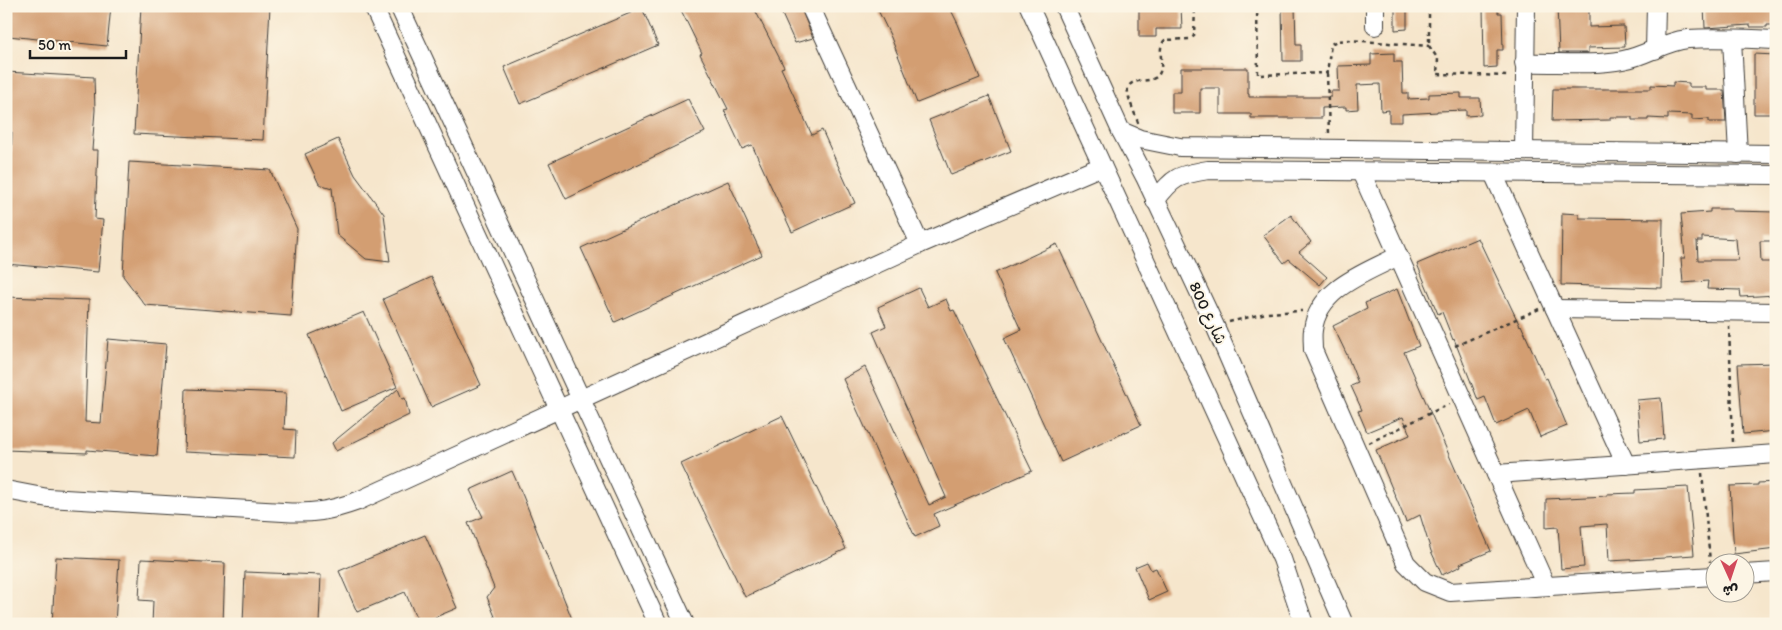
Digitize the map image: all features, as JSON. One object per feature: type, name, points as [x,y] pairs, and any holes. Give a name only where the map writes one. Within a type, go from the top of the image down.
[{"type":"street","points":[[373,6],[658,624]]},
{"type":"street","points":[[399,6],[685,624]]},
{"type":"street","points":[[810,6],[920,244]]},
{"type":"street","points":[[1030,6],[1282,559],[1304,624]]},
{"type":"street","name":"شارع 800","points":[[1064,6],[1121,131],[1215,326],[1344,624]]},
{"type":"street","points":[[1375,6],[1375,26]]},
{"type":"street","points":[[1524,151],[1526,6]]},
{"type":"street","points":[[1655,50],[1656,6]]},
{"type":"street","points":[[1524,70],[1606,62],[1639,56],[1671,42],[1688,39],[1776,40]]},
{"type":"street","points":[[1732,39],[1738,154]]},
{"type":"street","points":[[1121,131],[1140,139],[1180,147],[1776,154]]},
{"type":"street","points":[[6,490],[48,498],[308,514],[334,510],[358,501],[920,244],[1102,166]]},
{"type":"street","points":[[1155,201],[1168,184],[1186,174],[1201,171],[1776,175]]},
{"type":"street","points":[[1361,172],[1546,586]]},
{"type":"street","points":[[1493,173],[1626,465]]},
{"type":"street","points":[[1398,256],[1347,282],[1331,294],[1319,310],[1313,330],[1313,350],[1406,563],[1425,582],[1450,592],[1704,577]]},
{"type":"street","points":[[1554,306],[1776,312]]},
{"type":"street","points":[[1496,474],[1776,454]]},
{"type":"street","points":[[1754,573],[1776,572]]},
{"type":"street","points":[[643,592],[665,582]]},
{"type":"path","points":[[1140,139],[1138,123],[1128,95],[1128,89],[1131,84],[1153,80],[1159,75],[1161,46],[1165,40],[1190,39],[1194,36],[1195,6]]},
{"type":"path","points":[[1257,6],[1258,75],[1327,73]]},
{"type":"path","points":[[1429,6],[1429,46],[1438,59],[1437,74],[1524,70]]},
{"type":"path","points":[[1329,149],[1327,73],[1331,44],[1337,40],[1349,40],[1429,46]]},
{"type":"path","points":[[1441,352],[1554,306]]},
{"type":"path","points":[[1215,326],[1266,313],[1319,310]]},
{"type":"path","points":[[1728,312],[1733,457]]},
{"type":"path","points":[[1356,449],[1462,398]]},
{"type":"path","points":[[1701,460],[1711,552]]},
{"type":"building","points":[[6,6],[111,6],[107,46],[8,36]]},
{"type":"building","points":[[141,6],[270,6],[263,140],[134,134]]},
{"type":"building","points":[[679,6],[753,6],[784,67],[781,68],[812,135],[822,130],[855,203],[792,232],[752,145],[742,149],[724,110],[728,109],[700,54],[702,53]]},
{"type":"building","points":[[794,6],[800,6],[813,38],[795,43],[781,12]]},
{"type":"building","points":[[876,6],[949,6],[980,78],[917,103],[890,35]]},
{"type":"building","points":[[1181,6],[1182,29],[1156,29],[1156,37],[1139,37],[1139,7]]},
{"type":"building","points":[[1282,6],[1295,6],[1296,45],[1301,45],[1301,61],[1283,61]]},
{"type":"building","points":[[1395,6],[1407,6],[1407,29],[1395,30]]},
{"type":"building","points":[[1483,6],[1498,6],[1498,13],[1502,13],[1503,50],[1497,50],[1497,67],[1484,68]]},
{"type":"building","points":[[1557,6],[1589,6],[1589,27],[1624,26],[1625,47],[1588,48],[1588,53],[1559,53]]},
{"type":"building","points":[[1704,6],[1776,6],[1776,25],[1767,25],[1767,27],[1750,27],[1750,25],[1705,28]]},
{"type":"building","points":[[642,8],[658,45],[520,104],[504,67]]},
{"type":"building","points":[[1394,53],[1394,62],[1402,62],[1403,93],[1408,93],[1408,99],[1429,98],[1429,94],[1461,93],[1461,98],[1480,98],[1481,115],[1466,116],[1466,110],[1437,111],[1402,114],[1402,122],[1389,122],[1389,110],[1381,111],[1380,84],[1357,85],[1358,109],[1346,110],[1346,107],[1322,108],[1322,118],[1251,118],[1251,114],[1220,114],[1220,88],[1200,88],[1200,113],[1172,113],[1172,92],[1181,92],[1181,68],[1248,68],[1249,97],[1331,97],[1331,91],[1339,91],[1338,66],[1371,65],[1371,54]]},
{"type":"building","points":[[1754,54],[1776,55],[1776,114],[1754,114]]},
{"type":"building","points":[[6,72],[94,77],[95,110],[92,150],[98,150],[95,219],[103,220],[98,272],[6,264],[6,212],[9,212],[12,132],[6,132]]},
{"type":"building","points":[[1673,82],[1689,83],[1689,87],[1706,87],[1706,90],[1724,90],[1726,122],[1709,122],[1709,119],[1692,120],[1692,115],[1668,114],[1668,119],[1648,118],[1648,120],[1632,120],[1632,117],[1610,117],[1610,120],[1552,121],[1553,89],[1651,89],[1651,85],[1673,86]]},
{"type":"building","points":[[989,96],[1011,151],[951,175],[929,120]]},
{"type":"building","points":[[688,99],[705,132],[566,199],[549,163]]},
{"type":"building","points":[[338,139],[355,175],[384,214],[390,262],[366,259],[337,235],[332,188],[319,184],[305,154]]},
{"type":"building","points":[[129,162],[270,170],[297,229],[291,316],[145,305],[123,276]]},
{"type":"building","points":[[728,181],[762,255],[615,322],[581,248]]},
{"type":"building","points":[[1710,209],[1732,209],[1732,211],[1776,212],[1776,241],[1760,241],[1761,262],[1776,262],[1776,295],[1741,297],[1740,290],[1707,289],[1708,281],[1683,283],[1681,258],[1685,258],[1681,214],[1710,212]],"holes":[[[1702,237],[1736,239],[1738,260],[1698,260],[1697,241],[1702,241]]]},
{"type":"building","points":[[1562,213],[1579,214],[1579,218],[1663,219],[1662,288],[1561,285]]},
{"type":"building","points":[[1291,215],[1311,242],[1299,252],[1327,277],[1320,285],[1289,259],[1284,263],[1263,235]]},
{"type":"building","points":[[1478,238],[1545,379],[1547,378],[1567,426],[1540,437],[1529,410],[1496,425],[1485,397],[1478,400],[1442,312],[1438,314],[1417,264]]},
{"type":"building","points":[[1057,244],[1141,425],[1061,462],[1004,338],[1021,330],[995,273]]},
{"type":"building","points":[[432,277],[481,385],[431,407],[383,299]]},
{"type":"building","points":[[919,288],[928,307],[946,299],[951,311],[954,310],[1032,471],[934,514],[939,526],[915,537],[843,379],[865,367],[929,505],[946,497],[873,332],[886,326],[878,307]]},
{"type":"building","points":[[1397,289],[1419,346],[1404,352],[1491,551],[1460,564],[1461,566],[1442,575],[1431,551],[1420,515],[1406,522],[1376,450],[1410,435],[1403,417],[1367,432],[1358,411],[1362,410],[1351,386],[1358,383],[1333,326],[1367,309],[1365,303]]},
{"type":"building","points":[[6,297],[89,300],[85,422],[101,423],[108,339],[166,344],[157,456],[87,450],[87,453],[6,450]]},
{"type":"building","points":[[364,312],[397,387],[341,411],[309,335]]},
{"type":"building","points":[[1776,363],[1776,431],[1743,434],[1738,364]]},
{"type":"building","points":[[186,389],[286,393],[284,429],[296,430],[295,457],[184,452]]},
{"type":"building","points":[[398,389],[402,399],[405,398],[409,415],[336,451],[332,443]]},
{"type":"building","points":[[1661,398],[1664,439],[1640,441],[1637,400]]},
{"type":"building","points":[[782,416],[846,549],[745,597],[681,464]]},
{"type":"building","points":[[512,471],[574,624],[498,624],[487,597],[494,588],[468,523],[483,517],[470,490]]},
{"type":"building","points":[[1776,482],[1776,549],[1734,552],[1730,486],[1758,485],[1758,483]]},
{"type":"building","points":[[1688,487],[1694,555],[1609,561],[1607,524],[1581,526],[1584,567],[1561,569],[1558,527],[1546,528],[1546,499],[1607,496],[1607,494],[1635,493],[1635,490]]},
{"type":"building","points":[[425,535],[457,608],[438,616],[428,624],[419,624],[405,592],[357,612],[339,571]]},
{"type":"building","points":[[56,557],[119,560],[115,624],[52,624]]},
{"type":"building","points":[[141,559],[225,563],[223,624],[152,624],[153,601],[139,600]]},
{"type":"building","points":[[1147,562],[1151,570],[1156,568],[1167,592],[1149,600],[1135,567]]},
{"type":"building","points":[[245,572],[321,575],[319,624],[243,624]]}]
